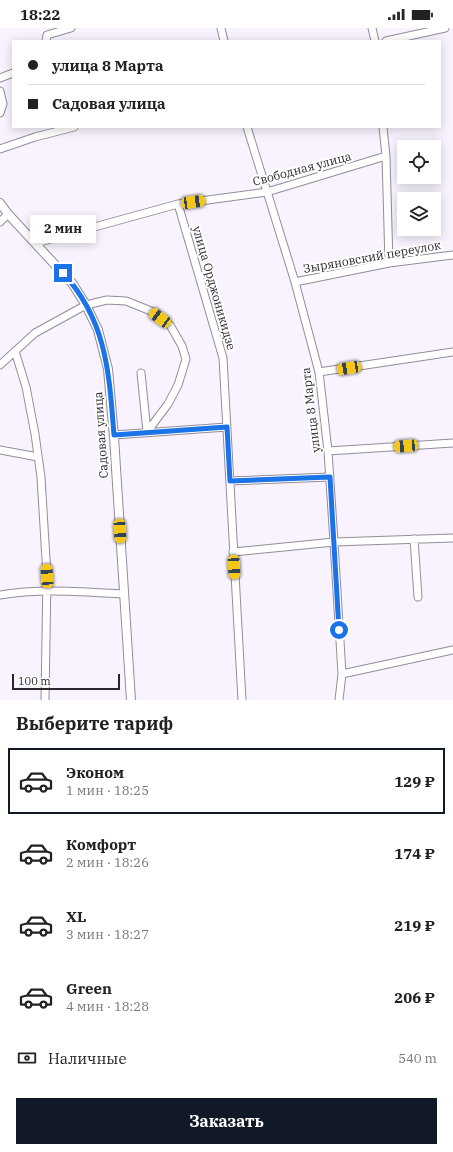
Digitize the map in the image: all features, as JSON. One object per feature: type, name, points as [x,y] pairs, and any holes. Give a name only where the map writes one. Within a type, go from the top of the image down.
[{"type":"street","points":[[46,40],[47,35],[71,28]]},
{"type":"street","points":[[221,28],[224,40]]},
{"type":"street","points":[[372,28],[375,40]]},
{"type":"street","points":[[391,40],[445,28]]},
{"type":"street","points":[[0,78],[12,72]]},
{"type":"street","points":[[0,91],[3,104],[0,113]]},
{"type":"street","points":[[0,149],[35,137],[70,128]]},
{"type":"street","name":"улица 8 Марта","points":[[247,128],[295,282],[320,372],[330,477],[342,674],[339,700]]},
{"type":"street","points":[[383,128],[386,156],[389,263]]},
{"type":"street","name":"Свободная улица","points":[[36,243],[178,204],[267,192],[386,156]]},
{"type":"street","name":"Садовая улица","points":[[0,203],[8,214],[72,282],[86,305],[98,330],[108,369],[114,435],[131,700]]},
{"type":"street","name":"улица Орджоникидзе","points":[[178,204],[223,358],[242,700]]},
{"type":"street","points":[[0,222],[8,214]]},
{"type":"street","name":"Зыряновский переулок","points":[[295,282],[389,263],[453,254]]},
{"type":"street","points":[[0,365],[35,333],[86,305],[107,300],[126,301],[151,311],[170,325],[182,346],[186,359],[178,385],[168,404],[146,432]]},
{"type":"street","points":[[15,351],[26,387],[40,477],[47,591],[45,700]]},
{"type":"street","points":[[320,372],[453,352]]},
{"type":"street","points":[[141,373],[146,432]]},
{"type":"street","points":[[114,435],[227,427]]},
{"type":"street","points":[[328,451],[453,443]]},
{"type":"street","points":[[0,450],[38,457]]},
{"type":"street","points":[[230,481],[330,477]]},
{"type":"street","points":[[233,552],[334,542],[453,538]]},
{"type":"street","points":[[414,539],[418,598]]},
{"type":"street","points":[[0,595],[20,592],[47,591],[123,594]]},
{"type":"street","points":[[342,674],[453,650]]},
{"type":"route","points":[[63,273],[72,282],[86,305],[98,330],[108,369],[114,435],[227,427],[230,481],[330,477],[339,630]]}]
